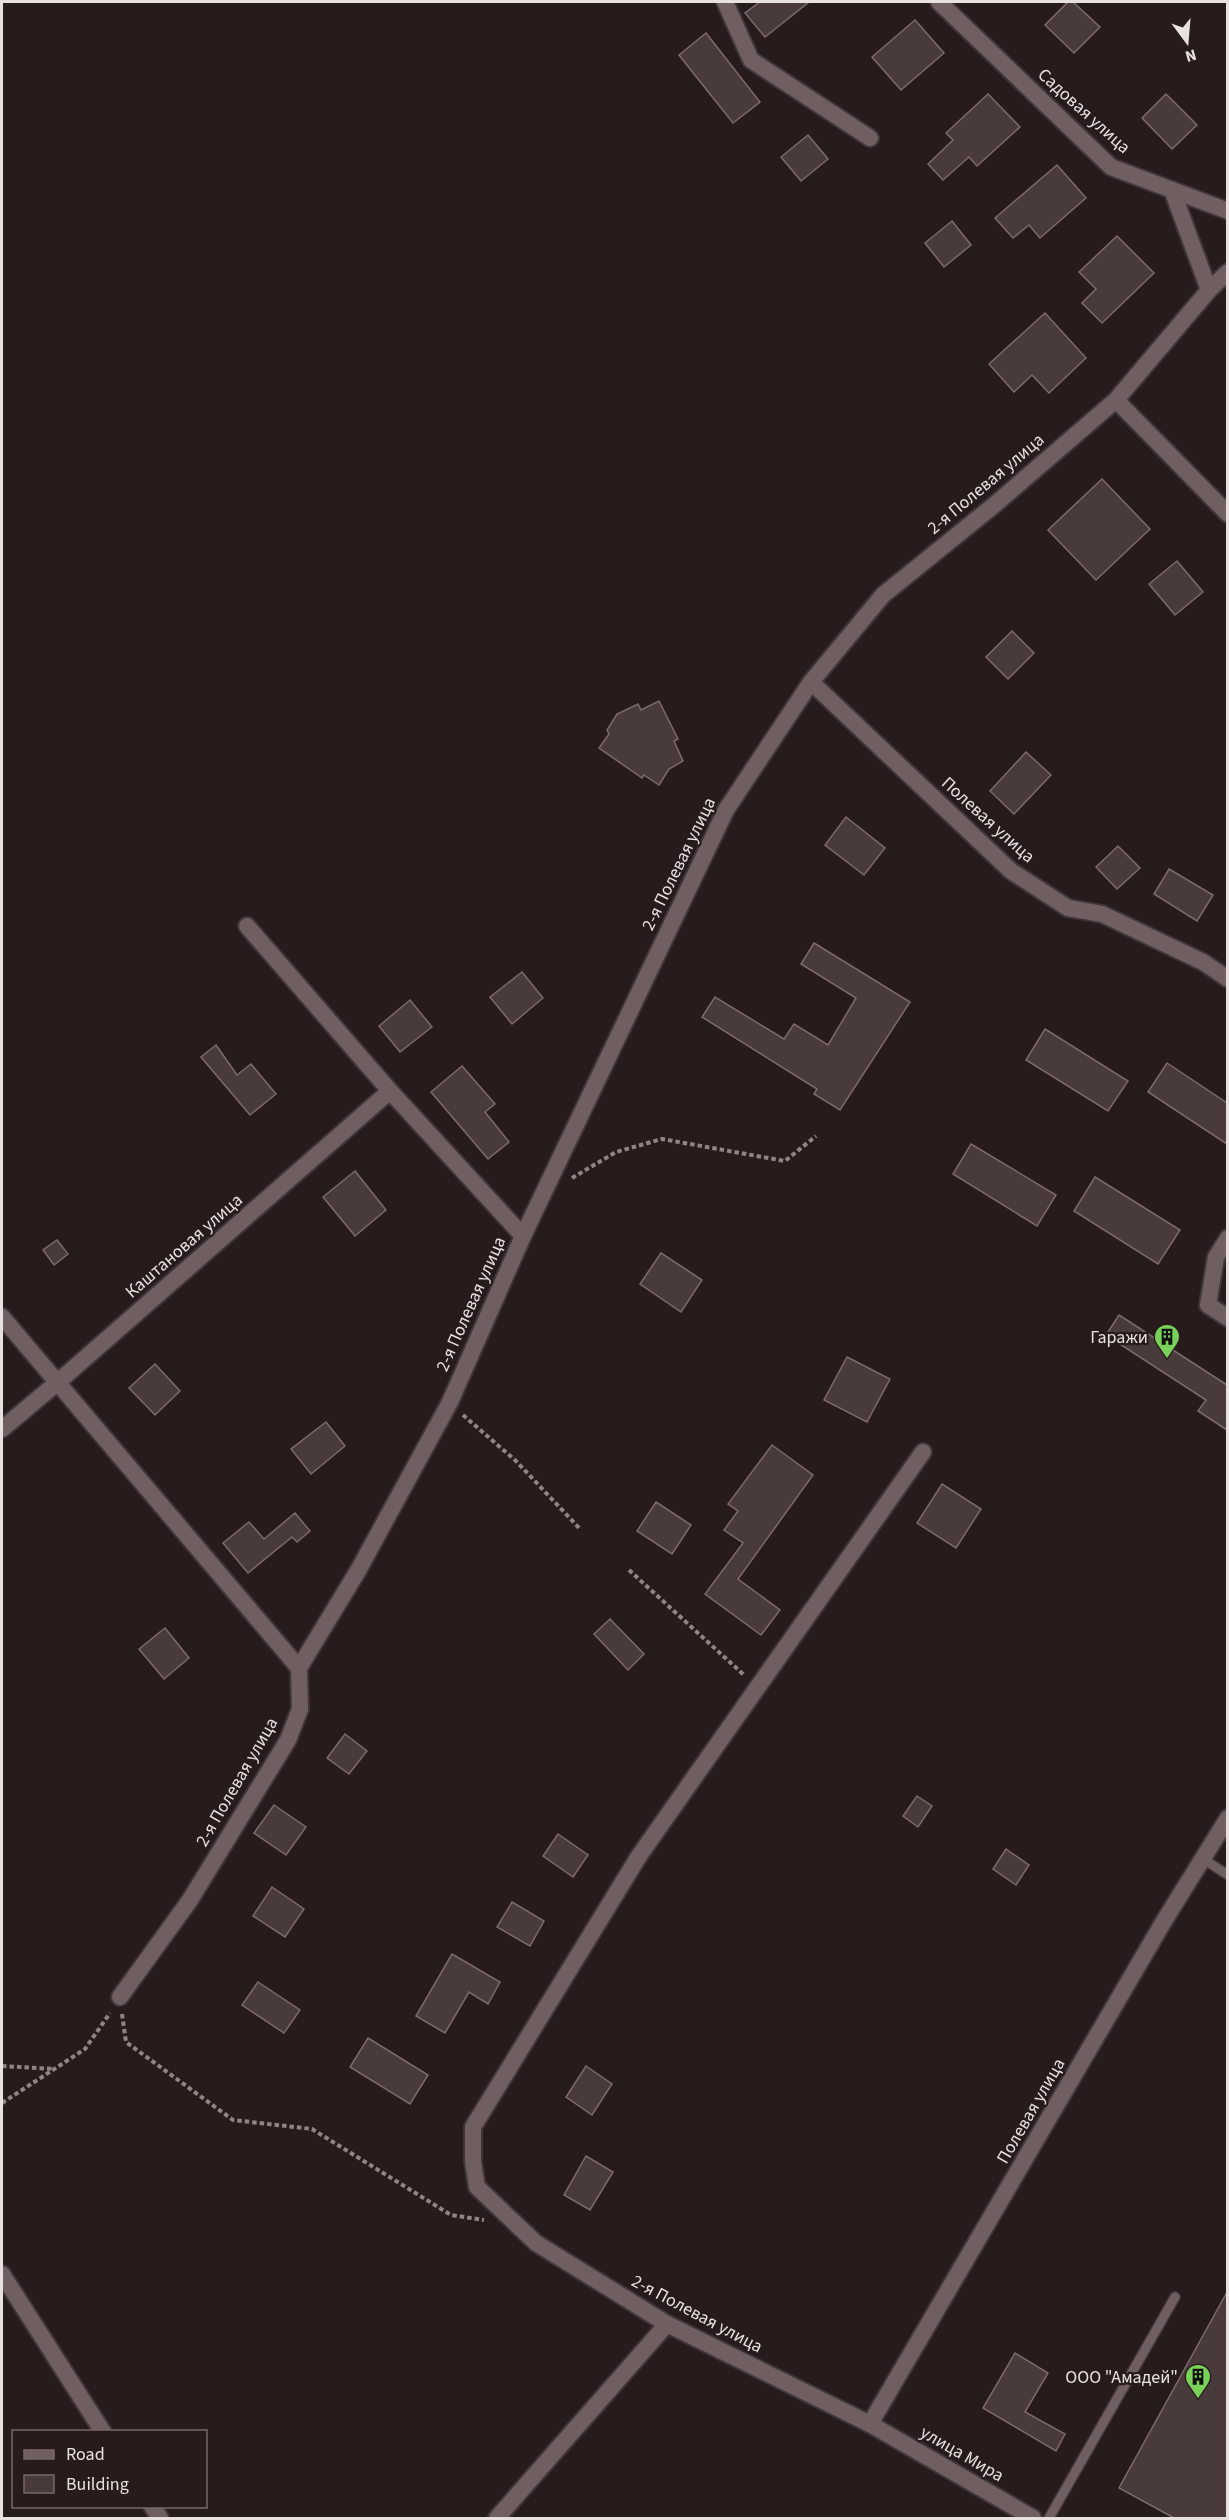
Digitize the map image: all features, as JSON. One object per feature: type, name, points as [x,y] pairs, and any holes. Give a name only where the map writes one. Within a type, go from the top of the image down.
[{"type":"street","points":[[725,2],[751,60],[870,138]]},
{"type":"street","name":"Садовая улица","points":[[939,2],[1111,167],[1227,211]]},
{"type":"street","points":[[1172,190],[1209,290]]},
{"type":"street","name":"2-я Полевая улица","points":[[120,1997],[190,1900],[288,1740],[300,1709],[299,1668],[359,1569],[450,1402],[523,1236],[726,810],[811,682],[883,595],[993,506],[1116,400],[1209,290],[1227,272]]},
{"type":"street","points":[[1116,400],[1227,514]]},
{"type":"street","name":"Полевая улица","points":[[811,682],[1011,871],[1068,908],[1102,914],[1203,962],[1227,979]]},
{"type":"street","points":[[247,926],[390,1091],[523,1236]]},
{"type":"street","name":"Каштановая улица","points":[[2,1429],[390,1091]]},
{"type":"street","points":[[1227,1238],[1216,1257],[1208,1305],[1227,1318]]},
{"type":"street","points":[[2,1317],[299,1668]]},
{"type":"street","name":"2-я Полевая улица","points":[[870,2424],[667,2324],[536,2243],[514,2225],[477,2187],[472,2162],[473,2127],[639,1856],[756,1686],[923,1452]]},
{"type":"street","name":"Полевая улица","points":[[870,2424],[1227,1818]]},
{"type":"street","points":[[2,2274],[102,2430]]},
{"type":"street","points":[[497,2518],[667,2324]]},
{"type":"street","name":"улица Мира","points":[[870,2424],[1034,2518]]},
{"type":"lane","points":[[1203,1859],[1227,1875]]},
{"type":"lane","points":[[1049,2518],[1175,2297]]},
{"type":"path","points":[[572,1178],[616,1152],[662,1139],[785,1161],[816,1136]]},
{"type":"path","points":[[450,1402],[516,1461],[580,1530]]},
{"type":"path","points":[[629,1570],[756,1686]]},
{"type":"path","points":[[2,2103],[85,2049],[120,1997]]},
{"type":"path","points":[[120,1997],[126,2042],[233,2120],[312,2130],[452,2215],[514,2225]]},
{"type":"path","points":[[2,2066],[55,2068]]},
{"type":"building","points":[[760,2],[809,2],[765,37],[745,13]]},
{"type":"building","points":[[1068,2],[1073,2],[1100,27],[1074,53],[1045,25]]},
{"type":"building","points":[[915,20],[944,53],[901,90],[872,57]]},
{"type":"building","points":[[706,33],[760,102],[733,123],[679,55]]},
{"type":"building","points":[[988,94],[1020,127],[977,166],[969,157],[943,180],[928,164],[953,140],[946,133]]},
{"type":"building","points":[[1166,94],[1197,125],[1172,149],[1142,118]]},
{"type":"building","points":[[808,135],[828,159],[801,181],[781,157]]},
{"type":"building","points":[[1057,165],[1086,198],[1040,238],[1029,225],[1013,238],[995,218]]},
{"type":"building","points":[[952,221],[971,245],[944,267],[925,243]]},
{"type":"building","points":[[1117,236],[1154,273],[1102,323],[1082,303],[1096,289],[1079,272]]},
{"type":"building","points":[[1045,313],[1086,358],[1049,393],[1032,375],[1014,392],[989,364]]},
{"type":"building","points":[[1102,479],[1150,529],[1096,580],[1048,530]]},
{"type":"building","points":[[1177,561],[1203,592],[1175,615],[1149,584]]},
{"type":"building","points":[[1012,631],[1034,653],[1008,679],[986,657]]},
{"type":"building","points":[[659,701],[678,739],[674,741],[683,761],[669,769],[659,785],[644,775],[642,778],[599,748],[609,734],[607,730],[617,714],[638,704],[641,710]]},
{"type":"building","points":[[1026,752],[1051,775],[1014,814],[990,791]]},
{"type":"building","points":[[846,817],[885,848],[864,875],[825,845]]},
{"type":"building","points":[[1118,846],[1140,868],[1117,889],[1096,867]]},
{"type":"building","points":[[1169,869],[1213,895],[1197,921],[1154,894]]},
{"type":"building","points":[[814,943],[910,1002],[840,1110],[814,1094],[817,1089],[702,1017],[715,997],[784,1039],[794,1024],[828,1045],[856,998],[801,964]]},
{"type":"building","points":[[522,972],[543,998],[512,1024],[490,997]]},
{"type":"building","points":[[410,1000],[432,1027],[400,1052],[379,1026]]},
{"type":"building","points":[[1045,1029],[1128,1081],[1108,1111],[1026,1060]]},
{"type":"building","points":[[216,1045],[237,1075],[251,1064],[276,1094],[250,1115],[201,1057]]},
{"type":"building","points":[[1167,1063],[1227,1103],[1227,1144],[1148,1092]]},
{"type":"building","points":[[462,1066],[495,1104],[485,1112],[509,1142],[488,1159],[431,1092]]},
{"type":"building","points":[[971,1144],[1056,1195],[1037,1226],[953,1174]]},
{"type":"building","points":[[355,1171],[386,1210],[355,1236],[323,1197]]},
{"type":"building","points":[[1095,1177],[1180,1230],[1158,1264],[1074,1211]]},
{"type":"building","points":[[57,1240],[68,1254],[54,1265],[43,1250]]},
{"type":"building","points":[[661,1253],[702,1280],[681,1312],[640,1284]]},
{"type":"building","name":"Гаражи","points":[[1119,1315],[1227,1385],[1227,1430],[1198,1411],[1206,1400],[1106,1335]]},
{"type":"building","points":[[847,1357],[890,1379],[867,1422],[824,1400]]},
{"type":"building","points":[[155,1364],[180,1391],[155,1415],[129,1388]]},
{"type":"building","points":[[326,1422],[345,1446],[311,1474],[291,1449]]},
{"type":"building","points":[[772,1445],[813,1475],[738,1579],[780,1610],[761,1635],[705,1594],[743,1543],[724,1530],[738,1511],[728,1504]]},
{"type":"building","points":[[942,1484],[981,1509],[956,1548],[917,1523]]},
{"type":"building","points":[[656,1502],[691,1525],[672,1554],[637,1531]]},
{"type":"building","points":[[295,1513],[310,1531],[297,1542],[292,1537],[248,1573],[223,1543],[249,1522],[264,1539]]},
{"type":"building","points":[[610,1619],[644,1654],[628,1670],[594,1634]]},
{"type":"building","points":[[165,1628],[189,1658],[164,1679],[139,1649]]},
{"type":"building","points":[[345,1734],[367,1751],[349,1774],[327,1758]]},
{"type":"building","points":[[917,1796],[932,1806],[918,1827],[903,1816]]},
{"type":"building","points":[[274,1805],[306,1827],[286,1855],[254,1833]]},
{"type":"building","points":[[558,1834],[588,1855],[573,1877],[543,1856]]},
{"type":"building","points":[[1006,1849],[1029,1865],[1016,1885],[993,1869]]},
{"type":"building","points":[[272,1887],[304,1909],[285,1937],[253,1916]]},
{"type":"building","points":[[512,1902],[544,1921],[530,1946],[497,1927]]},
{"type":"building","points":[[452,1954],[500,1982],[488,2004],[469,1992],[445,2033],[416,2016]]},
{"type":"building","points":[[258,1982],[300,2010],[284,2033],[242,2005]]},
{"type":"building","points":[[368,2038],[428,2075],[410,2104],[350,2067]]},
{"type":"building","points":[[586,2066],[612,2084],[592,2115],[566,2097]]},
{"type":"building","points":[[586,2156],[613,2172],[590,2210],[564,2195]]},
{"type":"building","name":"ООО \"Амадей\"","points":[[1227,2292],[1227,2518],[1174,2518],[1119,2488]]},
{"type":"building","points":[[1015,2353],[1048,2373],[1025,2412],[1065,2434],[1056,2451],[983,2408]]},
{"type":"place","name":"Гаражи","points":[[1167,1360]]},
{"type":"place","name":"ООО \"Амадей\"","points":[[1198,2400]]}]
